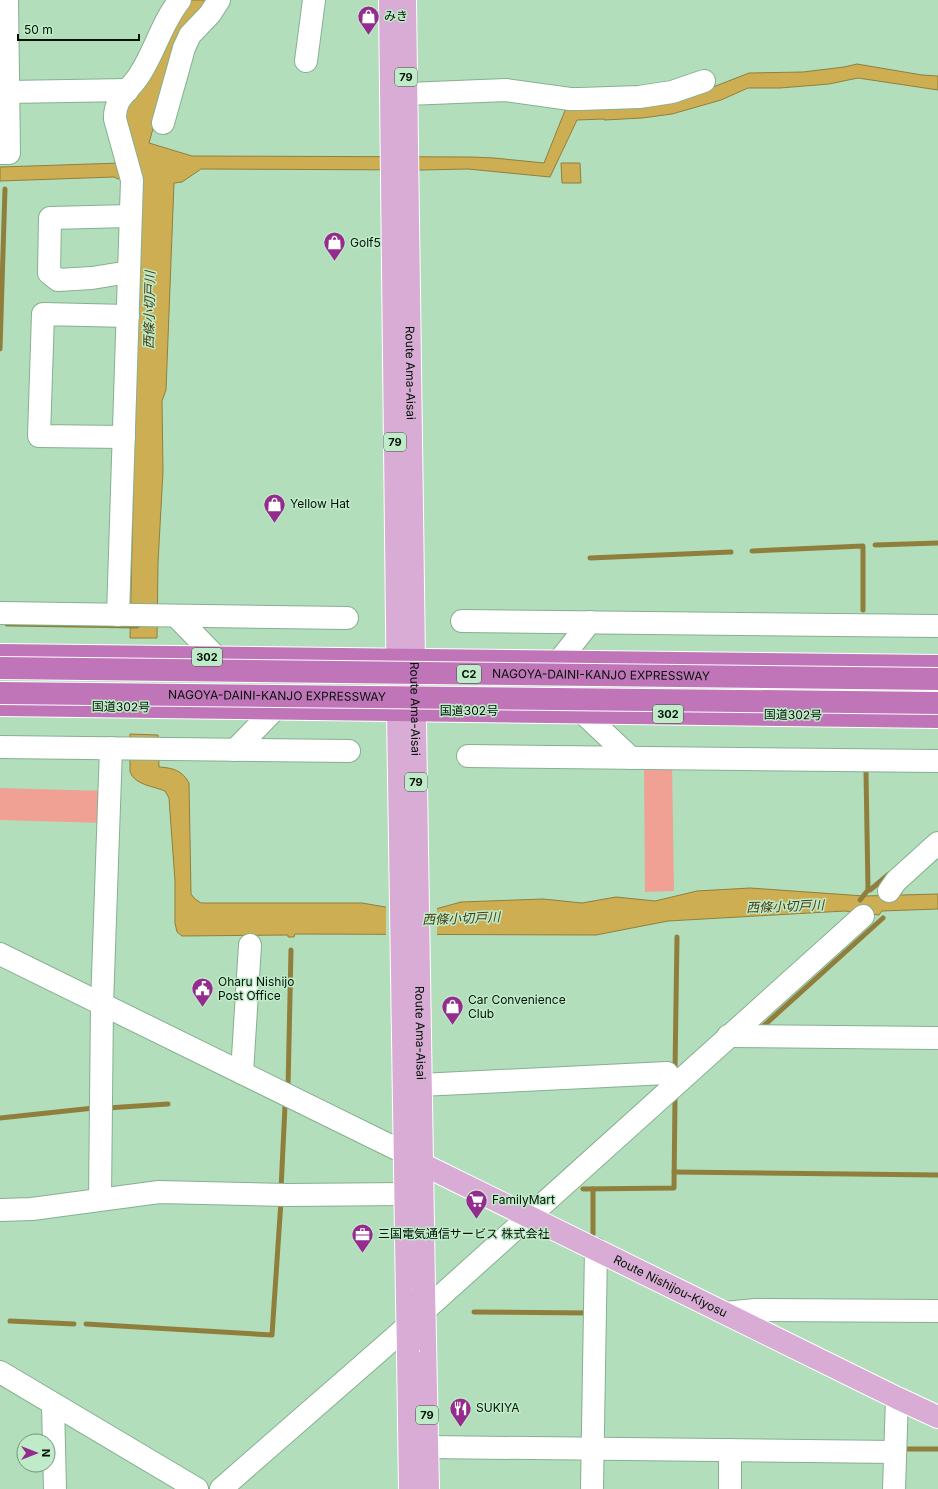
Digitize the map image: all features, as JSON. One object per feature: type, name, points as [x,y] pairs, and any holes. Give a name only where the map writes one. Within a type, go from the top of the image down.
[{"type":"highway","points":[[679,663],[743,658],[859,655],[938,657]]},
{"type":"highway","name":"302","points":[[2,658],[406,659],[938,666]]},
{"type":"highway","name":"NAGOYA-DAINI-KANJO EXPRESSWAY","points":[[2,658],[938,679]]},
{"type":"highway","name":"NAGOYA-DAINI-KANJO EXPRESSWAY","points":[[0,693],[938,703]]},
{"type":"highway","name":"国道302号","points":[[0,706],[938,717]]},
{"type":"highway","points":[[0,719],[90,719],[274,710]]},
{"type":"highway","points":[[679,714],[848,726],[938,728]]},
{"type":"main road","name":"Route Ama-Aisai","points":[[390,0],[400,163],[406,711],[416,1294],[416,1346],[410,1489]]},
{"type":"main road","name":"Route Ama-Aisai","points":[[400,163],[407,94],[406,0]]},
{"type":"main road","name":"Route Ama-Aisai","points":[[410,937],[420,1085],[413,1158],[406,1194],[416,1294]]},
{"type":"main road","name":"Route Nishijou-Kiyosu","points":[[413,1158],[596,1250],[938,1417]]},
{"type":"main road","name":"Route Ama-Aisai","points":[[416,1346],[427,1447],[428,1489]]},
{"type":"street","points":[[0,153],[9,153],[7,0]]},
{"type":"street","points":[[123,615],[124,437],[132,180],[115,119],[115,112],[117,103],[142,71],[170,13],[180,0]]},
{"type":"street","points":[[164,123],[184,48],[190,35],[210,14],[219,0]]},
{"type":"street","points":[[306,61],[314,0]]},
{"type":"street","points":[[407,94],[506,90],[570,99],[639,97],[672,92],[704,81]]},
{"type":"street","points":[[8,92],[128,90]]},
{"type":"street","points":[[129,272],[92,278],[58,280],[49,273],[50,218],[130,216]]},
{"type":"street","points":[[124,437],[39,436],[42,329],[43,314],[128,316]]},
{"type":"street","points":[[0,613],[347,618]]},
{"type":"street","points":[[168,616],[217,658]]},
{"type":"street","points":[[462,621],[938,626]]},
{"type":"street","points":[[559,661],[590,622]]},
{"type":"street","points":[[235,750],[274,710]]},
{"type":"street","points":[[582,712],[631,758]]},
{"type":"street","points":[[0,748],[349,751]]},
{"type":"street","points":[[100,1200],[102,1005],[119,748]]},
{"type":"street","points":[[468,756],[938,761]]},
{"type":"street","points":[[889,891],[896,881],[938,843]]},
{"type":"street","points":[[221,1489],[394,1338],[862,916]]},
{"type":"street","points":[[242,1073],[250,945]]},
{"type":"street","points":[[0,954],[413,1158]]},
{"type":"street","points":[[728,1036],[938,1038]]},
{"type":"street","points":[[420,1085],[667,1072],[675,1084]]},
{"type":"street","points":[[0,1210],[32,1209],[159,1192],[287,1195],[406,1194]]},
{"type":"street","points":[[592,1489],[594,1448],[596,1250]]},
{"type":"street","points":[[724,1313],[755,1310],[938,1311]]},
{"type":"street","points":[[0,1372],[197,1489]]},
{"type":"street","points":[[894,1489],[897,1398]]},
{"type":"street","points":[[53,1404],[55,1489]]},
{"type":"street","points":[[427,1447],[895,1452]]},
{"type":"street","points":[[730,1450],[730,1489]]},
{"type":"shaded area","points":[[672,764],[674,891],[645,892],[644,765]]},
{"type":"shaded area","points":[[0,788],[106,791],[105,823],[0,820]]},
{"type":"water","name":"西條小切戸川","points":[[191,0],[208,0],[176,46],[149,143],[192,156],[472,157],[544,163],[566,108],[703,91],[749,73],[803,72],[857,64],[922,75],[938,76],[938,90],[858,78],[829,84],[780,88],[748,88],[721,100],[672,114],[642,118],[577,120],[550,177],[468,169],[201,169],[182,182],[174,183],[166,390],[162,401],[163,471],[158,563],[157,638],[130,638],[140,176],[118,179],[114,177],[0,181],[0,167],[121,163],[123,112]]},
{"type":"water","points":[[561,163],[580,163],[581,183],[562,183]]},
{"type":"water","name":"西條小切戸川","points":[[130,734],[158,735],[159,767],[177,770],[189,783],[191,894],[201,903],[362,903],[397,909],[432,910],[461,902],[543,899],[582,903],[616,897],[655,901],[697,891],[750,888],[864,896],[938,894],[938,909],[882,911],[879,915],[845,911],[668,921],[596,935],[295,934],[294,937],[288,937],[288,935],[182,936],[177,932],[175,923],[175,881],[169,798],[165,791],[140,782],[132,776],[130,772]]},
{"type":"pier","points":[[386,905],[397,907],[437,907],[437,937],[386,937]]},
{"type":"waterway","points":[[0,349],[5,189]]},
{"type":"waterway","points":[[875,545],[938,543]]},
{"type":"waterway","points":[[752,551],[863,546],[863,610]]},
{"type":"waterway","points":[[590,558],[731,552]]},
{"type":"waterway","points":[[7,624],[137,626]]},
{"type":"waterway","points":[[860,900],[868,890],[866,772]]},
{"type":"waterway","points":[[868,890],[870,890],[889,874]]},
{"type":"waterway","points":[[759,1030],[883,918]]},
{"type":"waterway","points":[[675,1070],[677,937]]},
{"type":"waterway","points":[[288,1088],[291,950]]},
{"type":"waterway","points":[[583,1189],[674,1188],[675,1099]]},
{"type":"waterway","points":[[107,1108],[168,1104]]},
{"type":"waterway","points":[[281,1189],[285,1106]]},
{"type":"waterway","points":[[0,1118],[94,1108]]},
{"type":"waterway","points":[[674,1172],[938,1175]]},
{"type":"waterway","points":[[593,1189],[593,1234]]},
{"type":"waterway","points":[[86,1324],[272,1335],[281,1201]]},
{"type":"waterway","points":[[474,1312],[589,1313]]},
{"type":"waterway","points":[[10,1321],[74,1324]]},
{"type":"waterway","points":[[902,1449],[938,1449]]},
{"type":"place","name":"みき","points":[[368,36]]},
{"type":"place","name":"Golf5","points":[[335,262]]},
{"type":"place","name":"Yellow Hat","points":[[275,524]]},
{"type":"place","name":"Oharu Nishijo Post Office","points":[[203,1008]]},
{"type":"place","name":"Car Convenience Club","points":[[453,1026]]},
{"type":"place","name":"FamilyMart","points":[[476,1220]]},
{"type":"place","name":"三国電気通信サービス 株式会社","points":[[363,1254]]},
{"type":"place","name":"SUKIYA","points":[[461,1428]]}]
